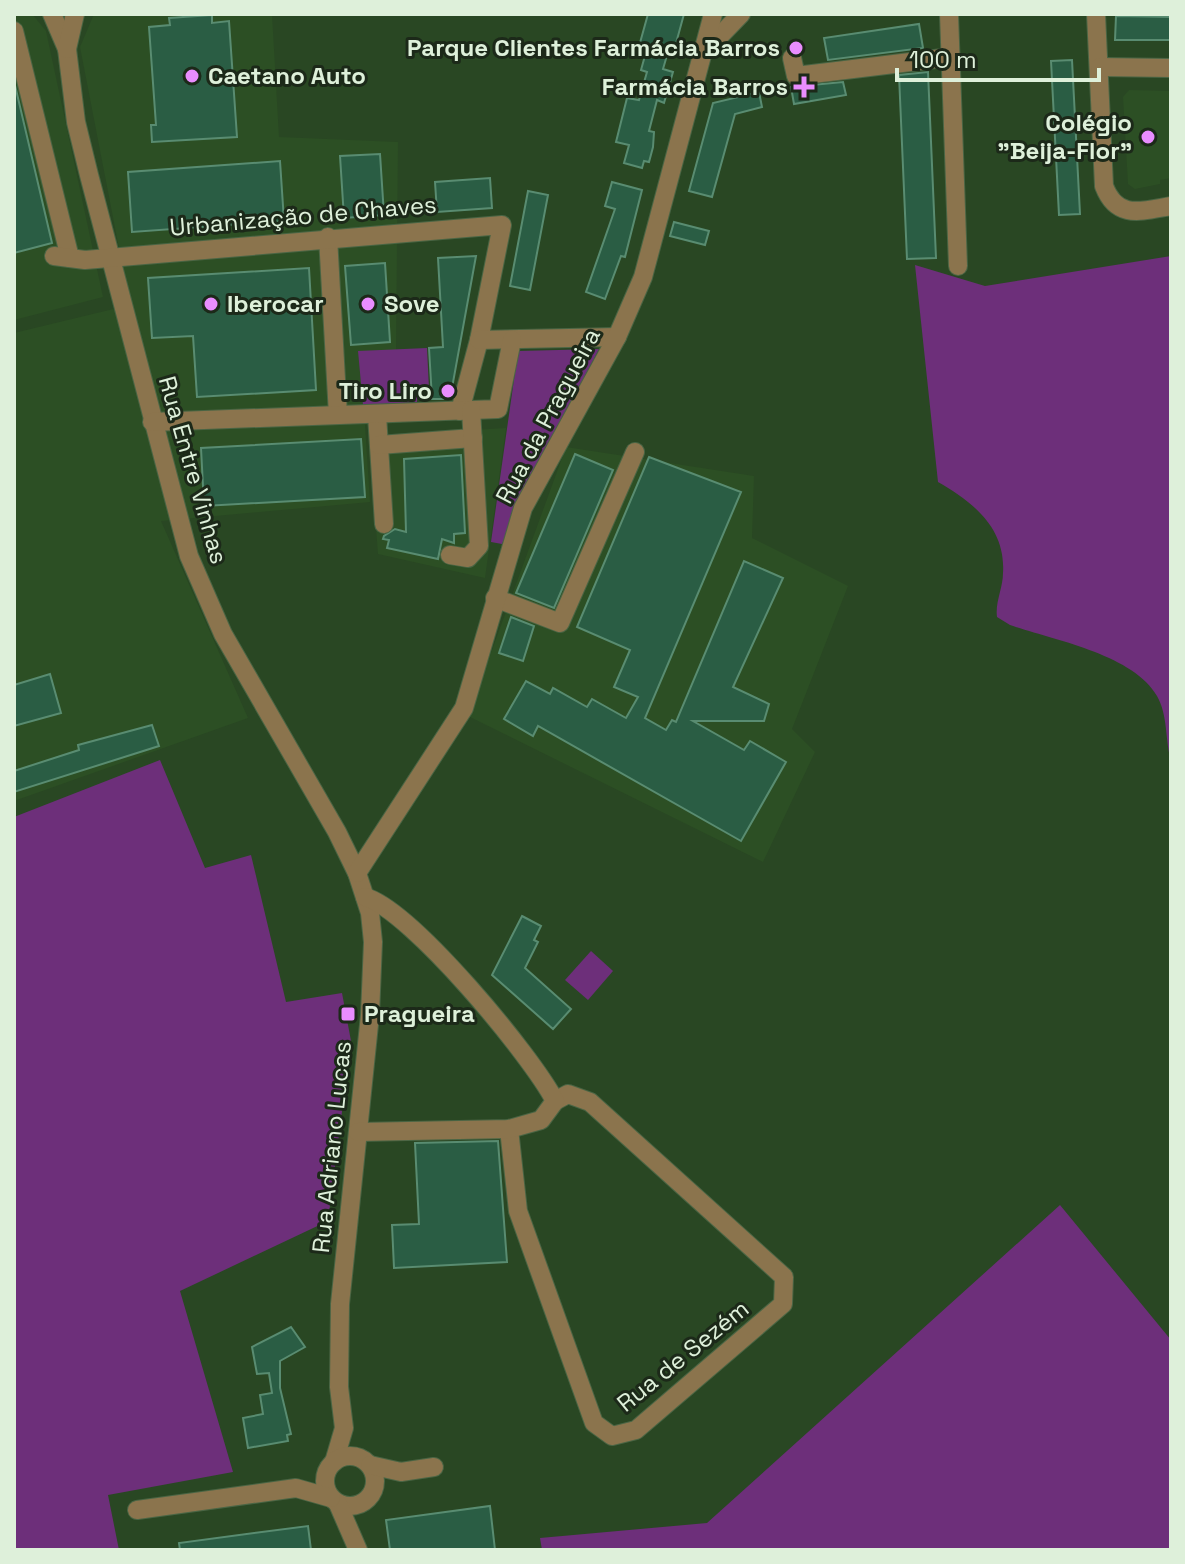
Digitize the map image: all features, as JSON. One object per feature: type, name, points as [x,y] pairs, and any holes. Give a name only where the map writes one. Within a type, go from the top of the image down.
[{"type":"street","name":"Rua Entre Vinhas","points":[[52,14],[67,49],[76,122],[189,556],[216,620],[357,873]]},
{"type":"street","name":"Rua Entre Vinhas","points":[[67,49],[75,14]]},
{"type":"street","name":"Rua da Pragueira","points":[[357,873],[464,708],[523,508],[617,337],[643,277],[706,52],[713,14]]},
{"type":"street","name":"Rua da Pragueira","points":[[706,52],[741,14]]},
{"type":"street","points":[[949,14],[958,266]]},
{"type":"street","points":[[1096,14],[1104,186],[1108,198],[1122,211],[1131,213],[1171,206]]},
{"type":"street","name":"Urbanização de Chaves","points":[[14,31],[62,257],[109,256],[502,225],[479,340]]},
{"type":"street","points":[[792,58],[796,76],[951,57]]},
{"type":"street","points":[[1100,67],[1171,68]]},
{"type":"street","points":[[328,237],[338,415]]},
{"type":"street","points":[[450,555],[468,558],[479,546],[473,438],[466,410],[479,340],[617,337]]},
{"type":"street","points":[[152,422],[498,409],[512,340]]},
{"type":"street","points":[[377,415],[384,524]]},
{"type":"street","points":[[379,445],[473,438]]},
{"type":"street","points":[[495,598],[560,623],[635,452]]},
{"type":"street","name":"Rua Adriano Lucas","points":[[331,1466],[344,1428],[339,1387],[340,1304],[372,978],[373,942],[357,873]]},
{"type":"street","points":[[358,1132],[509,1129],[541,1120],[555,1101],[544,1079],[466,986],[391,909],[365,897]]},
{"type":"street","name":"Rua de Sezém","points":[[509,1129],[518,1211],[594,1423],[612,1436],[636,1430],[783,1304],[784,1277],[590,1102],[568,1094],[555,1101]]},
{"type":"street","name":"Rua Adriano Lucas","points":[[344,1428],[366,1462]]},
{"type":"street","points":[[137,1510],[296,1488],[347,1456],[401,1472],[434,1467]]},
{"type":"street","points":[[358,1546],[375,1478],[366,1462]]},
{"type":"street","points":[[331,1466],[325,1484],[358,1546]]},
{"type":"street","points":[[296,1488],[353,1506],[401,1472]]},
{"type":"shaded area","points":[[14,14],[32,14],[46,31],[103,297],[14,320]]},
{"type":"shaded area","points":[[94,14],[272,14],[279,137],[398,142],[396,350],[402,423],[365,425],[370,502],[161,521],[248,718],[14,801],[14,333],[130,305],[80,47]]},
{"type":"shaded area","name":"Colégio \"Beija-Flor\"","points":[[1129,90],[1171,91],[1171,178],[1160,180],[1160,184],[1135,189],[1128,184],[1123,97]]},
{"type":"shaded area","points":[[1171,256],[1171,761],[1161,703],[1146,682],[1130,669],[1091,650],[1010,625],[997,617],[1003,573],[999,543],[985,518],[975,508],[938,482],[915,265],[985,286]]},
{"type":"shaded area","points":[[427,348],[429,389],[417,390],[417,402],[363,405],[358,351]]},
{"type":"shaded area","points":[[599,349],[525,491],[502,544],[491,542],[518,351]]},
{"type":"shaded area","points":[[506,428],[485,578],[378,554],[369,436]]},
{"type":"shaded area","points":[[566,447],[754,476],[752,538],[848,586],[792,729],[815,752],[763,862],[468,716]]},
{"type":"shaded area","points":[[160,760],[205,868],[251,855],[286,1002],[342,993],[351,1041],[328,1221],[180,1291],[233,1472],[108,1495],[119,1550],[14,1550],[14,817]]},
{"type":"shaded area","points":[[591,951],[613,971],[588,1000],[565,980]]},
{"type":"shaded area","points":[[1060,1205],[1171,1340],[1171,1550],[542,1550],[540,1538],[707,1523]]},
{"type":"building","points":[[648,14],[684,14],[675,47],[670,45],[663,69],[673,72],[664,103],[657,100],[649,131],[654,132],[653,147],[649,162],[644,161],[642,168],[624,163],[629,145],[616,142],[627,98],[639,100],[647,72],[641,70],[646,52],[638,50]]},
{"type":"building","name":"Caetano Auto","points":[[212,15],[212,23],[229,21],[237,137],[152,142],[151,125],[156,125],[149,27],[170,25],[169,18]]},
{"type":"building","points":[[1116,16],[1171,17],[1171,40],[1115,40]]},
{"type":"building","points":[[919,24],[923,48],[828,60],[824,38]]},
{"type":"building","points":[[1072,60],[1080,214],[1059,215],[1051,61]]},
{"type":"building","points":[[928,72],[936,258],[907,259],[899,75]]},
{"type":"building","points":[[14,81],[52,243],[14,253]]},
{"type":"building","points":[[843,82],[846,95],[794,104],[791,87]]},
{"type":"building","points":[[759,92],[762,107],[735,114],[712,197],[689,191],[713,103]]},
{"type":"building","points":[[380,154],[384,215],[344,218],[340,156]]},
{"type":"building","points":[[280,161],[284,221],[132,232],[128,172]]},
{"type":"building","points":[[490,178],[492,208],[437,212],[435,182]]},
{"type":"building","points":[[612,182],[642,190],[625,257],[621,256],[605,299],[586,292],[615,209],[605,206]]},
{"type":"building","points":[[528,191],[548,195],[530,290],[510,286]]},
{"type":"building","points":[[674,222],[709,231],[705,245],[670,236]]},
{"type":"building","points":[[476,256],[450,399],[432,399],[429,348],[443,347],[438,258]]},
{"type":"building","name":"Sove","points":[[385,263],[390,342],[351,345],[345,266]]},
{"type":"building","points":[[309,268],[316,390],[197,397],[193,336],[152,338],[148,278]]},
{"type":"building","points":[[361,439],[365,497],[204,506],[201,448]]},
{"type":"building","points":[[575,454],[613,470],[554,608],[516,593]]},
{"type":"building","points":[[461,455],[465,533],[454,534],[454,543],[442,539],[438,559],[387,548],[389,540],[383,539],[384,536],[395,529],[406,532],[404,459]]},
{"type":"building","points":[[649,457],[741,492],[645,718],[666,730],[672,720],[676,722],[744,561],[783,578],[733,687],[769,704],[764,721],[693,721],[744,750],[750,741],[786,762],[741,841],[538,726],[533,736],[504,719],[526,681],[550,694],[553,688],[587,707],[592,699],[626,718],[638,697],[614,687],[630,650],[577,627]]},
{"type":"building","points":[[511,617],[534,626],[523,661],[499,653]]},
{"type":"building","points":[[50,674],[61,713],[14,726],[14,685]]},
{"type":"building","points":[[152,725],[159,746],[14,792],[14,771],[79,750],[78,745]]},
{"type":"building","points":[[522,916],[541,926],[534,940],[538,942],[525,968],[571,1009],[553,1029],[492,975]]},
{"type":"building","points":[[498,1141],[507,1262],[394,1268],[392,1225],[419,1224],[415,1143]]},
{"type":"building","points":[[291,1327],[305,1347],[280,1361],[280,1388],[291,1434],[287,1435],[288,1441],[248,1448],[243,1418],[263,1414],[260,1395],[272,1393],[269,1373],[257,1374],[252,1347]]},
{"type":"building","points":[[490,1506],[495,1550],[390,1550],[386,1520]]},
{"type":"building","points":[[308,1526],[311,1550],[180,1550],[179,1543]]},
{"type":"place","name":"Parque Clientes Farmácia Barros","points":[[796,48]]},
{"type":"place","name":"Caetano Auto","points":[[192,76]]},
{"type":"place","name":"Farmácia Barros","points":[[804,87]]},
{"type":"place","name":"Colégio \"Beija-Flor\"","points":[[1148,137]]},
{"type":"place","name":"Iberocar","points":[[211,304]]},
{"type":"place","name":"Sove","points":[[368,304]]},
{"type":"place","name":"Tiro Liro","points":[[448,391]]},
{"type":"place","name":"Pragueira","points":[[348,1014]]}]
